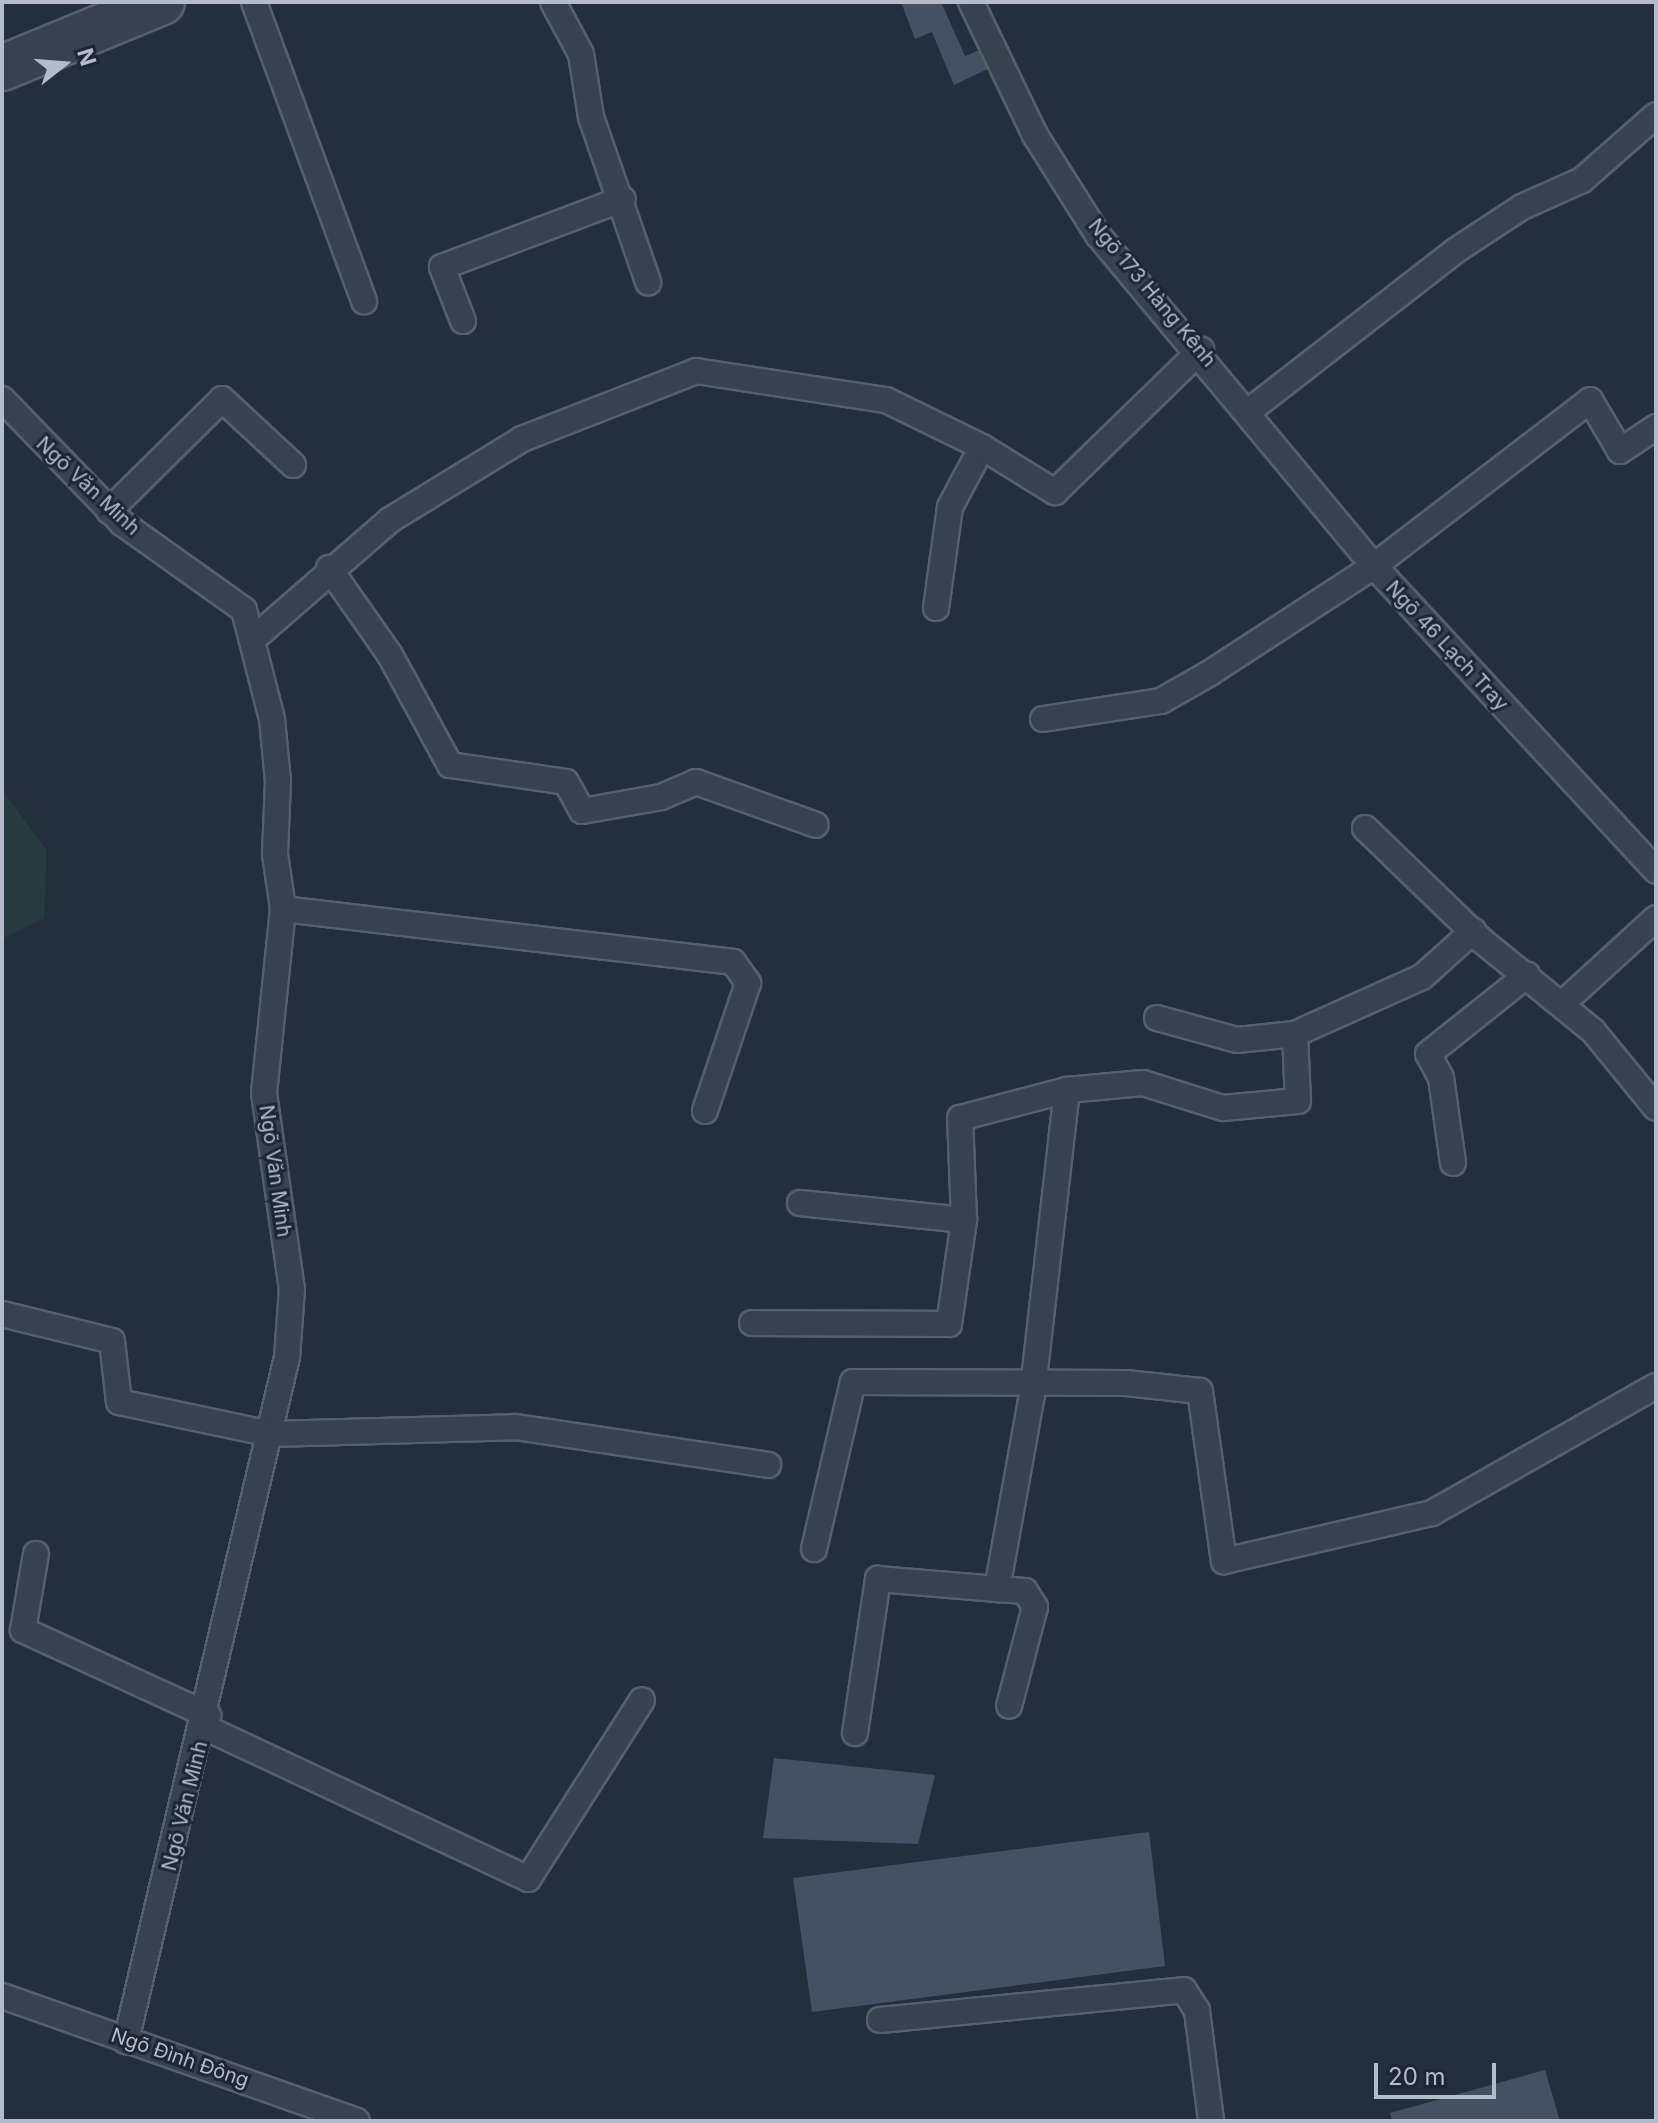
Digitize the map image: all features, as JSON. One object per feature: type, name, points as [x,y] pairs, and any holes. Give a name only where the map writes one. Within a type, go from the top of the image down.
[{"type":"street","points":[[2,68],[162,2]]},
{"type":"lane","points":[[254,2],[364,301]]},
{"type":"lane","points":[[553,2],[581,54],[591,117],[623,199],[648,282]]},
{"type":"lane","name":"Ngõ 173 Hàng Kênh","points":[[971,2],[1035,135],[1098,235],[1201,350],[1249,411]]},
{"type":"lane","points":[[1249,411],[1455,251],[1522,207],[1582,180],[1656,115]]},
{"type":"lane","points":[[463,321],[442,267],[623,199]]},
{"type":"lane","points":[[252,640],[329,568],[390,520],[522,439],[696,371],[886,400],[982,447],[1055,492],[1201,350]]},
{"type":"lane","name":"Ngõ Văn Minh","points":[[2,399],[109,511],[244,610],[272,719],[283,909],[264,1093],[292,1289],[271,1434],[206,1721],[126,2041]]},
{"type":"lane","points":[[109,511],[222,399],[293,465]]},
{"type":"lane","points":[[1043,719],[1161,701],[1374,566],[1590,400],[1620,451],[1656,427]]},
{"type":"lane","name":"Ngõ 46 Lạch Tray","points":[[1249,411],[1374,566],[1656,871]]},
{"type":"lane","points":[[936,608],[950,507],[982,447]]},
{"type":"lane","points":[[329,568],[390,655],[450,765],[566,782],[582,811],[661,797],[696,782],[816,825]]},
{"type":"lane","points":[[1365,828],[1473,931],[1563,1003],[1656,1108]]},
{"type":"lane","points":[[283,909],[733,962],[748,983],[705,1111]]},
{"type":"lane","points":[[1563,1003],[1656,918]]},
{"type":"lane","points":[[1157,1018],[1237,1040],[1295,1034],[1422,977],[1473,931]]},
{"type":"lane","points":[[1453,1163],[1447,1106],[1428,1054],[1527,975]]},
{"type":"lane","points":[[752,1323],[949,1324],[964,1220],[960,1118],[1067,1090],[1143,1083],[1223,1108],[1298,1101],[1295,1034]]},
{"type":"lane","points":[[997,1589],[1033,1388],[1067,1090]]},
{"type":"lane","points":[[800,1203],[964,1220]]},
{"type":"lane","points":[[2,1314],[112,1341],[119,1402],[271,1434],[515,1427],[768,1465]]},
{"type":"lane","points":[[814,1549],[853,1382],[1033,1388],[1126,1383],[1200,1391],[1224,1561],[1432,1513],[1656,1386]]},
{"type":"lane","points":[[36,1554],[23,1630],[528,1879],[642,1700]]},
{"type":"lane","points":[[855,1733],[878,1579],[1025,1591],[1035,1607],[1009,1706]]},
{"type":"lane","points":[[880,2020],[1184,1990],[1197,2011],[1211,2121]]},
{"type":"lane","name":"Ngõ Đình Đông","points":[[2,1996],[357,2121]]},
{"type":"green space","points":[[2,789],[47,851],[44,918],[2,939]]},
{"type":"building","points":[[901,2],[941,2],[965,56],[982,49],[992,67],[954,85],[932,32],[915,39]]},
{"type":"building","points":[[774,1758],[935,1775],[918,1844],[763,1838]]},
{"type":"building","points":[[1149,1832],[1165,1966],[812,2012],[793,1878]]},
{"type":"building","points":[[1545,2070],[1560,2121],[1392,2121],[1390,2113]]}]
